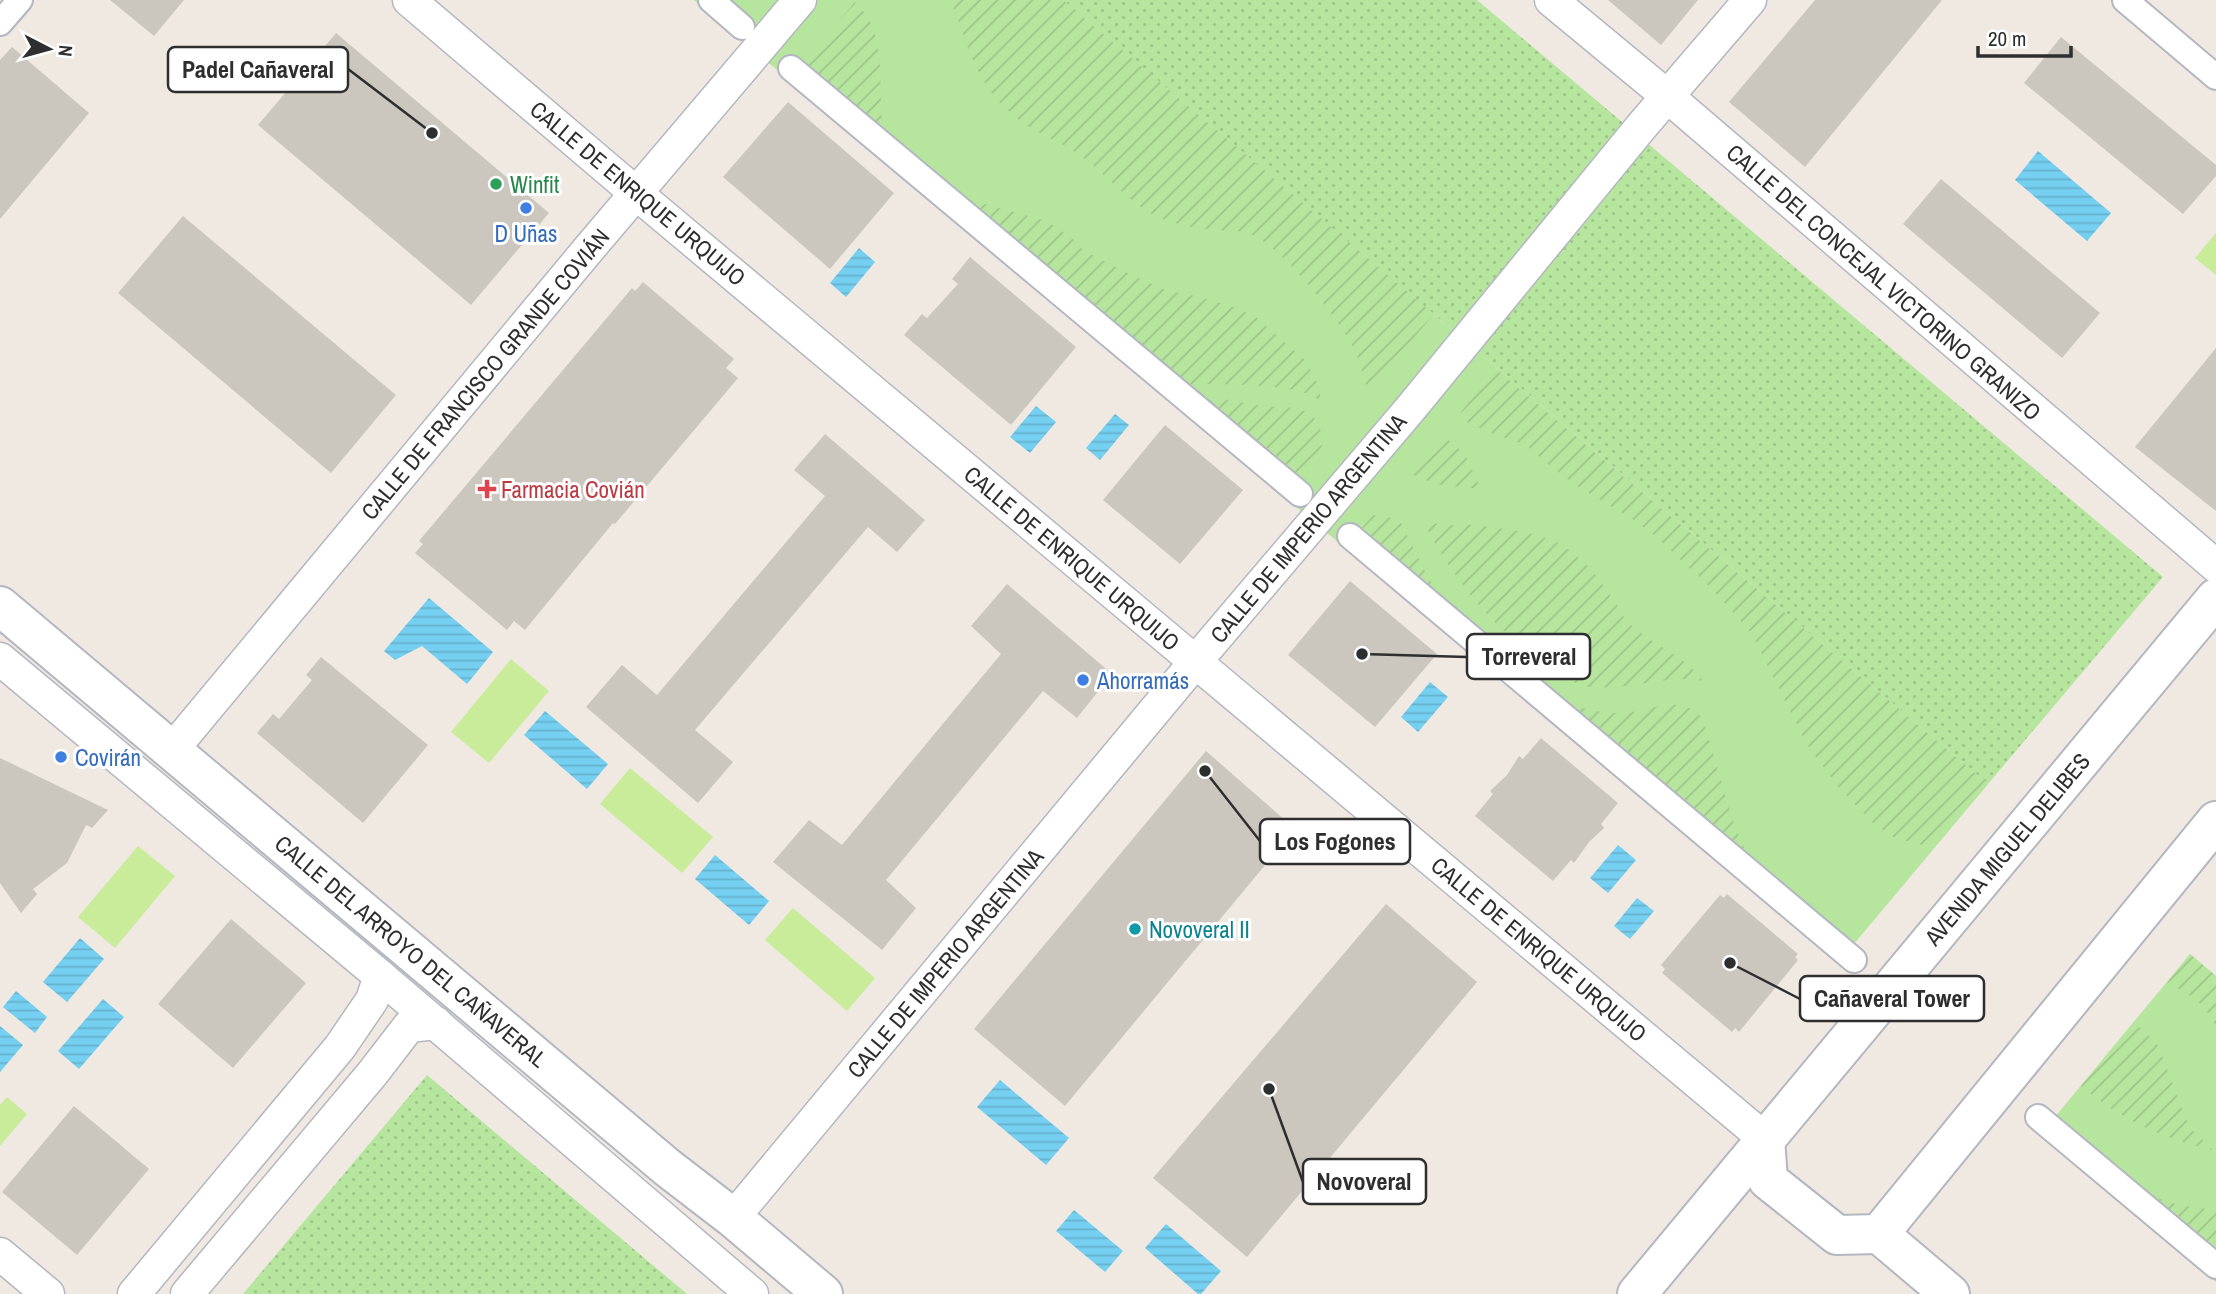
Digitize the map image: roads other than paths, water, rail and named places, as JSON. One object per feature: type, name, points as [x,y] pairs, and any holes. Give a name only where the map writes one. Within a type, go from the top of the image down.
[{"type":"main road","name":"AVENIDA MIGUEL DELIBES","points":[[1637,1294],[2216,598]]},
{"type":"main road","name":"CALLE DEL ARROYO DEL CAÑAVERAL","points":[[0,606],[668,1168],[733,1218],[823,1294]]},
{"type":"main road","points":[[1880,1234],[2216,821]]},
{"type":"main road","points":[[1765,1139],[1768,1180],[1837,1235],[1880,1234],[1950,1294]]},
{"type":"street","points":[[0,23],[20,0]]},
{"type":"street","name":"CALLE DE ENRIQUE URQUIJO","points":[[409,0],[1765,1139]]},
{"type":"street","points":[[711,0],[742,27]]},
{"type":"street","name":"CALLE DE FRANCISCO GRANDE COVIÁN","points":[[172,750],[800,0]]},
{"type":"street","name":"CALLE DEL CONCEJAL VICTORINO GRANIZO","points":[[1551,0],[2216,566]]},
{"type":"street","name":"CALLE DE IMPERIO ARGENTINA","points":[[733,1218],[1667,96],[1750,0]]},
{"type":"street","points":[[2125,0],[2216,77]]},
{"type":"street","points":[[791,68],[1300,494]]},
{"type":"street","points":[[1350,536],[1853,960]]},
{"type":"street","name":"CALLE DEL ARROYO DEL CAÑAVERAL","points":[[0,659],[436,1023],[752,1294]]},
{"type":"street","points":[[134,1294],[340,1047],[372,1000],[380,976]]},
{"type":"street","points":[[187,1294],[372,1074],[409,1026],[436,1023]]},
{"type":"street","points":[[2038,1117],[2216,1266]]},
{"type":"street","points":[[0,1254],[48,1294]]},
{"type":"water","points":[[2038,151],[2111,213],[2087,241],[2015,180]]},
{"type":"water","points":[[859,248],[875,262],[846,297],[830,283]]},
{"type":"water","points":[[1036,406],[1056,422],[1030,453],[1010,437]]},
{"type":"water","points":[[1115,414],[1129,425],[1100,460],[1086,448]]},
{"type":"water","points":[[429,598],[493,652],[467,684],[422,646],[395,660],[384,651]]},
{"type":"water","points":[[1430,682],[1448,697],[1418,732],[1401,717]]},
{"type":"water","points":[[545,711],[608,764],[587,789],[524,735]]},
{"type":"water","points":[[1618,845],[1636,860],[1608,893],[1590,878]]},
{"type":"water","points":[[715,855],[769,901],[749,925],[695,879]]},
{"type":"water","points":[[1637,898],[1654,911],[1630,939],[1614,926]]},
{"type":"water","points":[[80,938],[104,959],[67,1002],[43,982]]},
{"type":"water","points":[[16,991],[47,1017],[35,1033],[3,1007]]},
{"type":"water","points":[[103,999],[124,1017],[79,1069],[58,1051]]},
{"type":"water","points":[[0,1026],[23,1045],[0,1072]]},
{"type":"water","points":[[1000,1080],[1069,1138],[1046,1165],[977,1107]]},
{"type":"water","points":[[1074,1210],[1123,1251],[1105,1272],[1056,1231]]},
{"type":"water","points":[[1166,1224],[1221,1271],[1201,1294],[1145,1248]]},
{"type":"place","name":"Padel Cañaveral","points":[[432,133]]},
{"type":"place","name":"Winfit","points":[[496,184]]},
{"type":"place","name":"D Uñas","points":[[526,208]]},
{"type":"place","name":"Farmacia Covián","points":[[487,489]]},
{"type":"place","name":"Torreveral","points":[[1362,654]]},
{"type":"place","name":"Ahorramás","points":[[1083,680]]},
{"type":"place","name":"Covirán","points":[[61,757]]},
{"type":"place","name":"Los Fogones","points":[[1205,771]]},
{"type":"place","name":"Novoveral II","points":[[1135,929]]},
{"type":"place","name":"Cañaveral Tower","points":[[1730,963]]},
{"type":"place","name":"Novoveral","points":[[1269,1089]]}]
